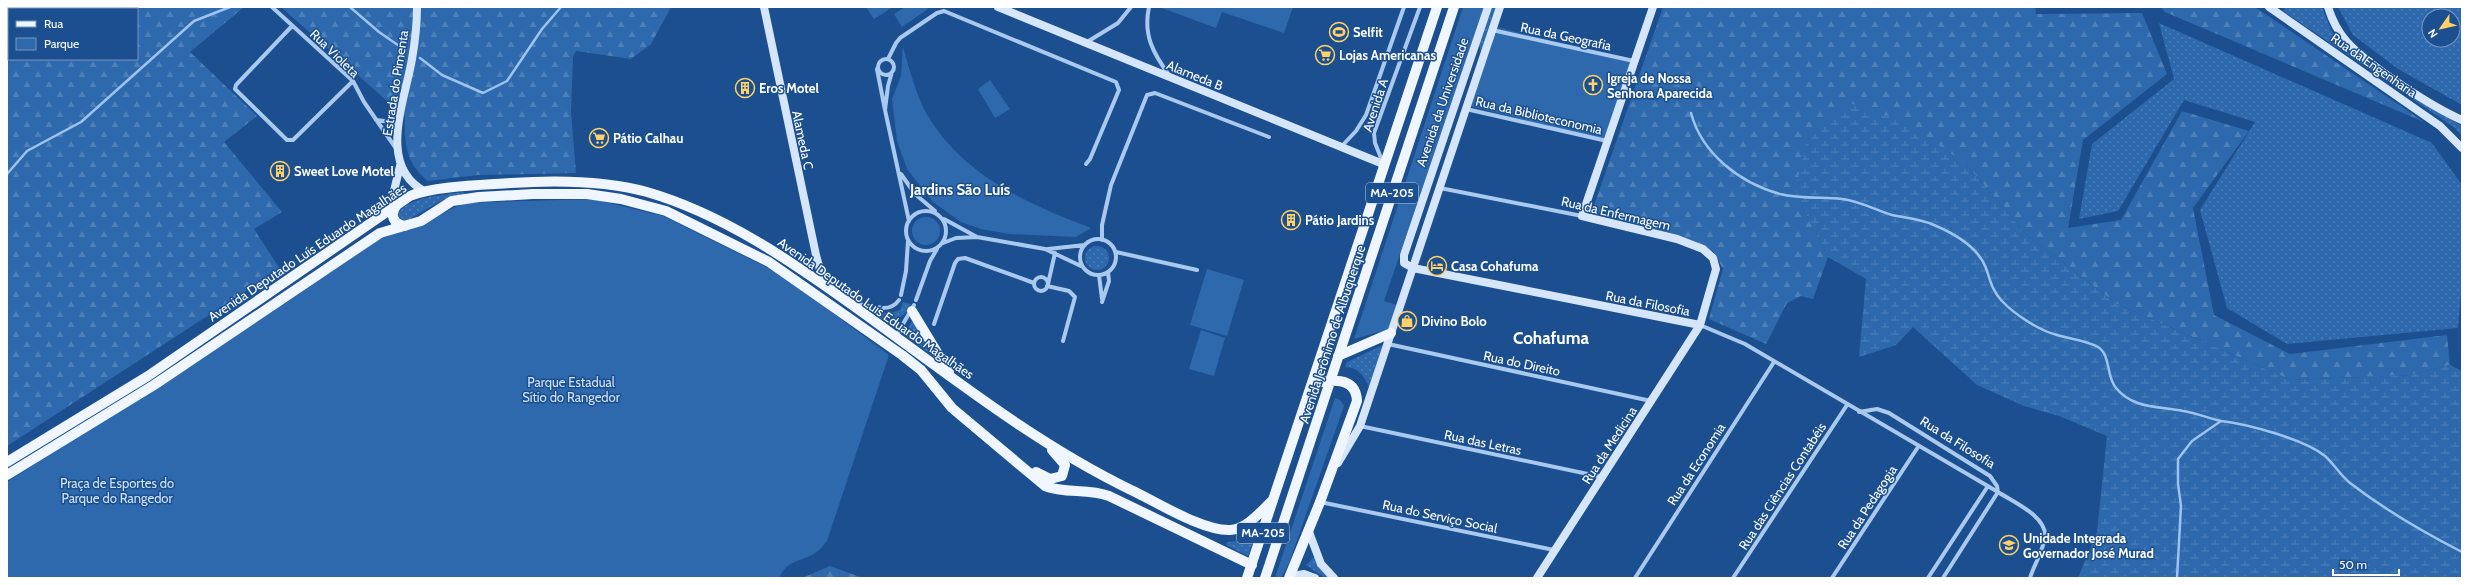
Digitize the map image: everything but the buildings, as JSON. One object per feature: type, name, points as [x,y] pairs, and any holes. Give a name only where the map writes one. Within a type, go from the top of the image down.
[{"type":"main road","name":"Avenida Jerônimo de Albuquerque","points":[[1247,578],[1436,7]]},
{"type":"main road","name":"Avenida Jerônimo de Albuquerque","points":[[1265,578],[1454,7]]},
{"type":"main road","name":"Avenida Deputado Luís Eduardo Magalhães","points":[[7,462],[148,376],[413,195],[478,185],[563,181],[626,188],[670,200],[694,210],[757,242],[804,270],[1013,420],[1109,480],[1209,526],[1224,530],[1238,528],[1274,500]]},
{"type":"main road","name":"Avenida Deputado Luís Eduardo Magalhães","points":[[7,475],[154,385],[380,233],[421,221],[452,201],[533,194],[594,195],[629,201],[666,211],[739,246],[788,274],[916,365],[952,408],[1045,486],[1058,490],[1098,492],[1109,496],[1252,565]]},
{"type":"main road","points":[[398,204],[393,210],[393,218],[397,224],[405,226]]},
{"type":"main road","points":[[913,308],[951,376]]},
{"type":"main road","points":[[1338,356],[1392,333]]},
{"type":"main road","name":"Avenida da Universidade","points":[[1289,577],[1320,502],[1357,401],[1356,394],[1349,384],[1342,381],[1330,380],[1312,384]]},
{"type":"main road","points":[[952,408],[992,436],[1043,477],[1053,480],[1062,476],[1065,468],[1062,459],[1013,420]]},
{"type":"street","name":"Rua Violeta","points":[[272,7],[353,81],[376,120],[397,151]]},
{"type":"street","name":"Estrada do Pimenta","points":[[417,7],[412,58],[400,120],[397,151],[400,163],[409,180],[426,192]]},
{"type":"street","name":"Alameda C","points":[[764,7],[816,255],[824,285]]},
{"type":"street","name":"Alameda B","points":[[998,7],[1383,164]]},
{"type":"street","points":[[1086,43],[1115,26],[1125,17],[1131,7]]},
{"type":"street","points":[[1149,7],[1146,28],[1150,43],[1158,59],[1172,78]]},
{"type":"street","name":"Avenida A","points":[[1340,147],[1356,131],[1366,115],[1404,7]]},
{"type":"street","name":"Avenida A","points":[[1383,164],[1375,143],[1374,133],[1420,7]]},
{"type":"street","name":"Avenida da Universidade","points":[[1413,268],[1404,263],[1404,255],[1488,7]]},
{"type":"street","name":"Avenida da Universidade","points":[[1330,475],[1360,426],[1500,7]]},
{"type":"street","points":[[1582,216],[1653,7]]},
{"type":"street","points":[[2328,7],[2338,30],[2364,57],[2426,100],[2462,120]]},
{"type":"street","name":"Rua da Engenharia","points":[[2275,9],[2440,126],[2462,148]]},
{"type":"street","points":[[909,221],[877,68],[880,61],[888,59],[900,38],[944,11],[1116,82],[1119,90],[1090,160],[1086,164]]},
{"type":"street","points":[[292,26],[236,85],[235,89],[288,140],[293,140],[353,81]]},
{"type":"street","name":"Rua da Geografia","points":[[1492,30],[1634,61]]},
{"type":"street","points":[[1471,57],[1482,61]]},
{"type":"street","points":[[885,110],[887,91],[894,64],[888,59]]},
{"type":"street","points":[[877,68],[880,73],[885,76],[892,72]]},
{"type":"street","points":[[1465,75],[1476,79]]},
{"type":"street","points":[[1102,240],[1102,225],[1111,185],[1147,95],[1155,93],[1269,137]]},
{"type":"street","name":"Rua da Biblioteconomia","points":[[1466,109],[1607,142]]},
{"type":"street","points":[[376,120],[392,122],[400,120]]},
{"type":"street","name":"Estrada do Pimenta","points":[[381,217],[393,195],[400,163]]},
{"type":"street","points":[[898,168],[907,185],[938,214],[954,226],[977,237]]},
{"type":"street","name":"Rua da Enfermagem","points":[[1440,188],[1582,216],[1677,240],[1709,253],[1713,258],[1716,269],[1700,325]]},
{"type":"street","points":[[901,295],[906,272],[908,240],[906,227],[909,221],[918,212],[931,211],[938,214]]},
{"type":"street","points":[[943,218],[947,231],[943,243]]},
{"type":"street","points":[[916,300],[930,261],[938,248],[943,243],[956,238],[977,237],[1045,249],[1084,267],[1093,274],[1099,275],[1108,272],[1116,262],[1116,252],[1111,244],[1102,240],[1090,241],[1085,245],[1080,256],[1084,267]]},
{"type":"street","points":[[908,240],[912,246],[925,251],[938,248]]},
{"type":"street","points":[[1045,249],[1085,245]]},
{"type":"street","points":[[1116,252],[1197,270]]},
{"type":"street","points":[[934,324],[955,263],[958,259],[965,258],[1034,283],[1038,291],[1045,290],[1048,285],[1055,253]]},
{"type":"street","points":[[804,270],[814,266],[816,255]]},
{"type":"street","name":"Rua da Filosofia","points":[[1413,268],[1700,325],[1745,344],[1918,447],[1998,492]]},
{"type":"street","points":[[1099,275],[1102,302],[1109,282],[1108,272]]},
{"type":"street","points":[[1034,283],[1038,278],[1042,278],[1048,285],[1069,291],[1075,297],[1062,341]]},
{"type":"street","points":[[847,301],[885,308],[895,305],[899,300]]},
{"type":"street","points":[[896,336],[913,308]]},
{"type":"street","name":"Rua da Medicina","points":[[1537,578],[1700,325]]},
{"type":"street","name":"Rua do Direito","points":[[1388,344],[1652,401]]},
{"type":"street","name":"Rua da Economia","points":[[1635,578],[1774,362]]},
{"type":"street","name":"Rua das Ciências Contabéis","points":[[1734,578],[1847,405]]},
{"type":"street","name":"Rua da Filosofia","points":[[1859,412],[1877,409],[1889,413],[1990,476],[1997,486],[1998,492]]},
{"type":"street","name":"Rua das Letras","points":[[1360,426],[1602,478]]},
{"type":"street","name":"Rua da Pedagogia","points":[[1832,578],[1918,447]]},
{"type":"street","points":[[1928,578],[1988,486]]},
{"type":"street","points":[[1943,578],[1998,492],[2036,518],[2044,528],[2045,537],[2030,578]]},
{"type":"street","name":"Rua do Serviço Social","points":[[1320,502],[1555,550]]},
{"type":"street","points":[[1308,532],[1323,567],[1334,578]]},
{"type":"street","points":[[1289,577],[1301,574],[1315,578],[1323,567]]},
{"type":"green space","points":[[7,7],[244,7],[190,52],[257,116],[224,142],[282,212],[254,229],[280,269],[7,446]]},
{"type":"green space","points":[[281,7],[671,7],[651,44],[631,59],[576,51],[573,57],[571,112],[576,173],[478,175],[428,181],[415,167],[408,152],[405,136],[405,117]]},
{"type":"green space","points":[[866,7],[893,7],[874,19]]},
{"type":"green space","points":[[905,7],[927,7],[928,9],[902,27],[894,14]]},
{"type":"green space","points":[[1159,7],[1293,7],[1284,33],[1222,12],[1216,28]]},
{"type":"green space","points":[[1463,7],[1484,7],[1384,301],[1397,305],[1389,329],[1354,339]]},
{"type":"green space","points":[[1492,7],[1496,7],[1481,52],[1479,45]]},
{"type":"green space","points":[[1663,7],[2035,7],[2036,14],[2142,13],[2167,74],[2083,140],[2068,228],[2121,220],[2182,111],[2249,131],[2193,208],[2214,315],[2290,354],[2447,335],[2450,365],[2409,375],[2291,380],[2117,304],[2026,234],[1965,163],[1795,192],[1828,257],[1813,299],[1801,296],[1787,303],[1766,344],[1709,319],[1723,269],[1713,251],[1699,243],[1592,211]]},
{"type":"green space","points":[[2161,7],[2255,7],[2424,122],[2165,12]]},
{"type":"green space","points":[[2286,7],[2322,7],[2331,30],[2345,49],[2462,126],[2462,136],[2455,128],[2283,11]]},
{"type":"green space","points":[[2338,7],[2462,7],[2462,105],[2398,69],[2353,35]]},
{"type":"green space","points":[[2159,23],[2432,143],[2462,185],[2462,281],[2458,328],[2287,344],[2227,308],[2200,210],[2255,122],[2184,100],[2118,211],[2079,219],[2092,144],[2174,79]]},
{"type":"green space","points":[[1496,27],[1635,62],[1609,141],[1469,106]]},
{"type":"green space","points":[[903,47],[920,100],[928,116],[943,137],[960,155],[999,186],[1044,209],[1091,228],[1076,237],[1009,234],[981,229],[961,222],[933,202],[907,169],[897,141],[892,99],[901,76]]},
{"type":"green space","points":[[990,80],[1010,109],[995,118],[978,89]]},
{"type":"green space","points":[[1850,103],[1905,122],[1965,163],[2026,234],[2117,304],[2291,380],[2409,375],[2450,365],[2462,371],[2462,578],[2078,578],[2097,532],[2107,436],[2059,416],[2024,406],[1977,385],[1913,327],[1896,345],[1859,357],[1866,279],[1828,257],[1795,192],[1808,134]]},
{"type":"green space","points":[[464,192],[465,194],[439,202],[406,221],[399,217],[398,213],[411,203],[428,197]]},
{"type":"green space","name":"Parque Estadual Sítio do Rangedor","points":[[593,199],[663,216],[782,275],[889,355],[827,541],[812,555],[792,563],[783,571],[779,578],[7,578],[7,482],[163,383],[382,236],[430,220],[463,203]]},
{"type":"green space","points":[[926,217],[932,218],[936,221],[939,225],[939,237],[936,241],[932,244],[926,245],[920,244],[916,241],[913,237],[912,231],[913,225],[916,221],[920,218]]},
{"type":"green space","points":[[1092,246],[1102,246],[1109,253],[1109,263],[1102,270],[1092,270],[1085,263],[1085,253]]},
{"type":"green space","points":[[1207,269],[1244,280],[1227,336],[1190,325]]},
{"type":"green space","points":[[903,302],[911,304],[908,311],[890,325],[868,309],[888,313],[900,310]]},
{"type":"green space","points":[[913,321],[940,361],[906,336],[911,322]]},
{"type":"green space","points":[[1201,330],[1225,338],[1214,376],[1189,369]]},
{"type":"green space","points":[[1383,345],[1369,387],[1365,379],[1357,370],[1350,367],[1345,367],[1347,362]]},
{"type":"green space","points":[[1335,398],[1340,400],[1344,406],[1289,563],[1281,578],[1275,578]]},
{"type":"green space","points":[[1255,529],[1257,531],[1248,556],[1226,545],[1227,542],[1239,541]]},
{"type":"green space","points":[[1314,557],[1329,578],[1325,578],[1306,565]]},
{"type":"green space","points":[[830,566],[863,578],[802,578]]},
{"type":"waterway","points":[[7,174],[27,151],[81,122],[194,21],[230,7]]},
{"type":"waterway","points":[[350,7],[379,32],[405,50]]},
{"type":"waterway","points":[[420,58],[442,75],[483,93],[507,81],[542,29],[561,7]]},
{"type":"waterway","points":[[1691,113],[1696,128],[1713,154],[1737,174],[1765,189],[1780,194],[1788,196],[1842,199],[1892,215],[1929,223],[1949,232],[1971,247],[1982,260],[1995,292],[2013,311],[2027,321],[2050,333],[2098,347],[2105,355],[2111,378],[2116,388],[2130,400],[2147,406],[2188,412],[2221,421]]},
{"type":"waterway","points":[[2177,578],[2181,506],[2178,484],[2178,459],[2192,441],[2221,421],[2245,425],[2275,433],[2316,450],[2325,456],[2350,483],[2377,502],[2462,552]]},
{"type":"place","name":"Selfit","points":[[1339,32]]},
{"type":"place","name":"Lojas Americanas","points":[[1325,55]]},
{"type":"place","name":"Igreja de Nossa Senhora Aparecida","points":[[1593,85]]},
{"type":"place","name":"Eros Motel","points":[[745,88]]},
{"type":"place","name":"Pátio Calhau","points":[[599,138]]},
{"type":"place","name":"Sweet Love Motel","points":[[280,171]]},
{"type":"place","name":"Pátio Jardins","points":[[1291,220]]},
{"type":"place","name":"Casa Cohafuma","points":[[1437,266]]},
{"type":"place","name":"Divino Bolo","points":[[1407,321]]},
{"type":"place","name":"Unidade Integrada Governador José Murad","points":[[2009,545]]},
{"type":"district","name":"Jardins São Luís","points":[[960,190]]},
{"type":"district","name":"Cohafuma","points":[[1551,338]]},
{"type":"park label","name":"Praça de Esportes do Parque do Rangedor","points":[[117,490]]}]
